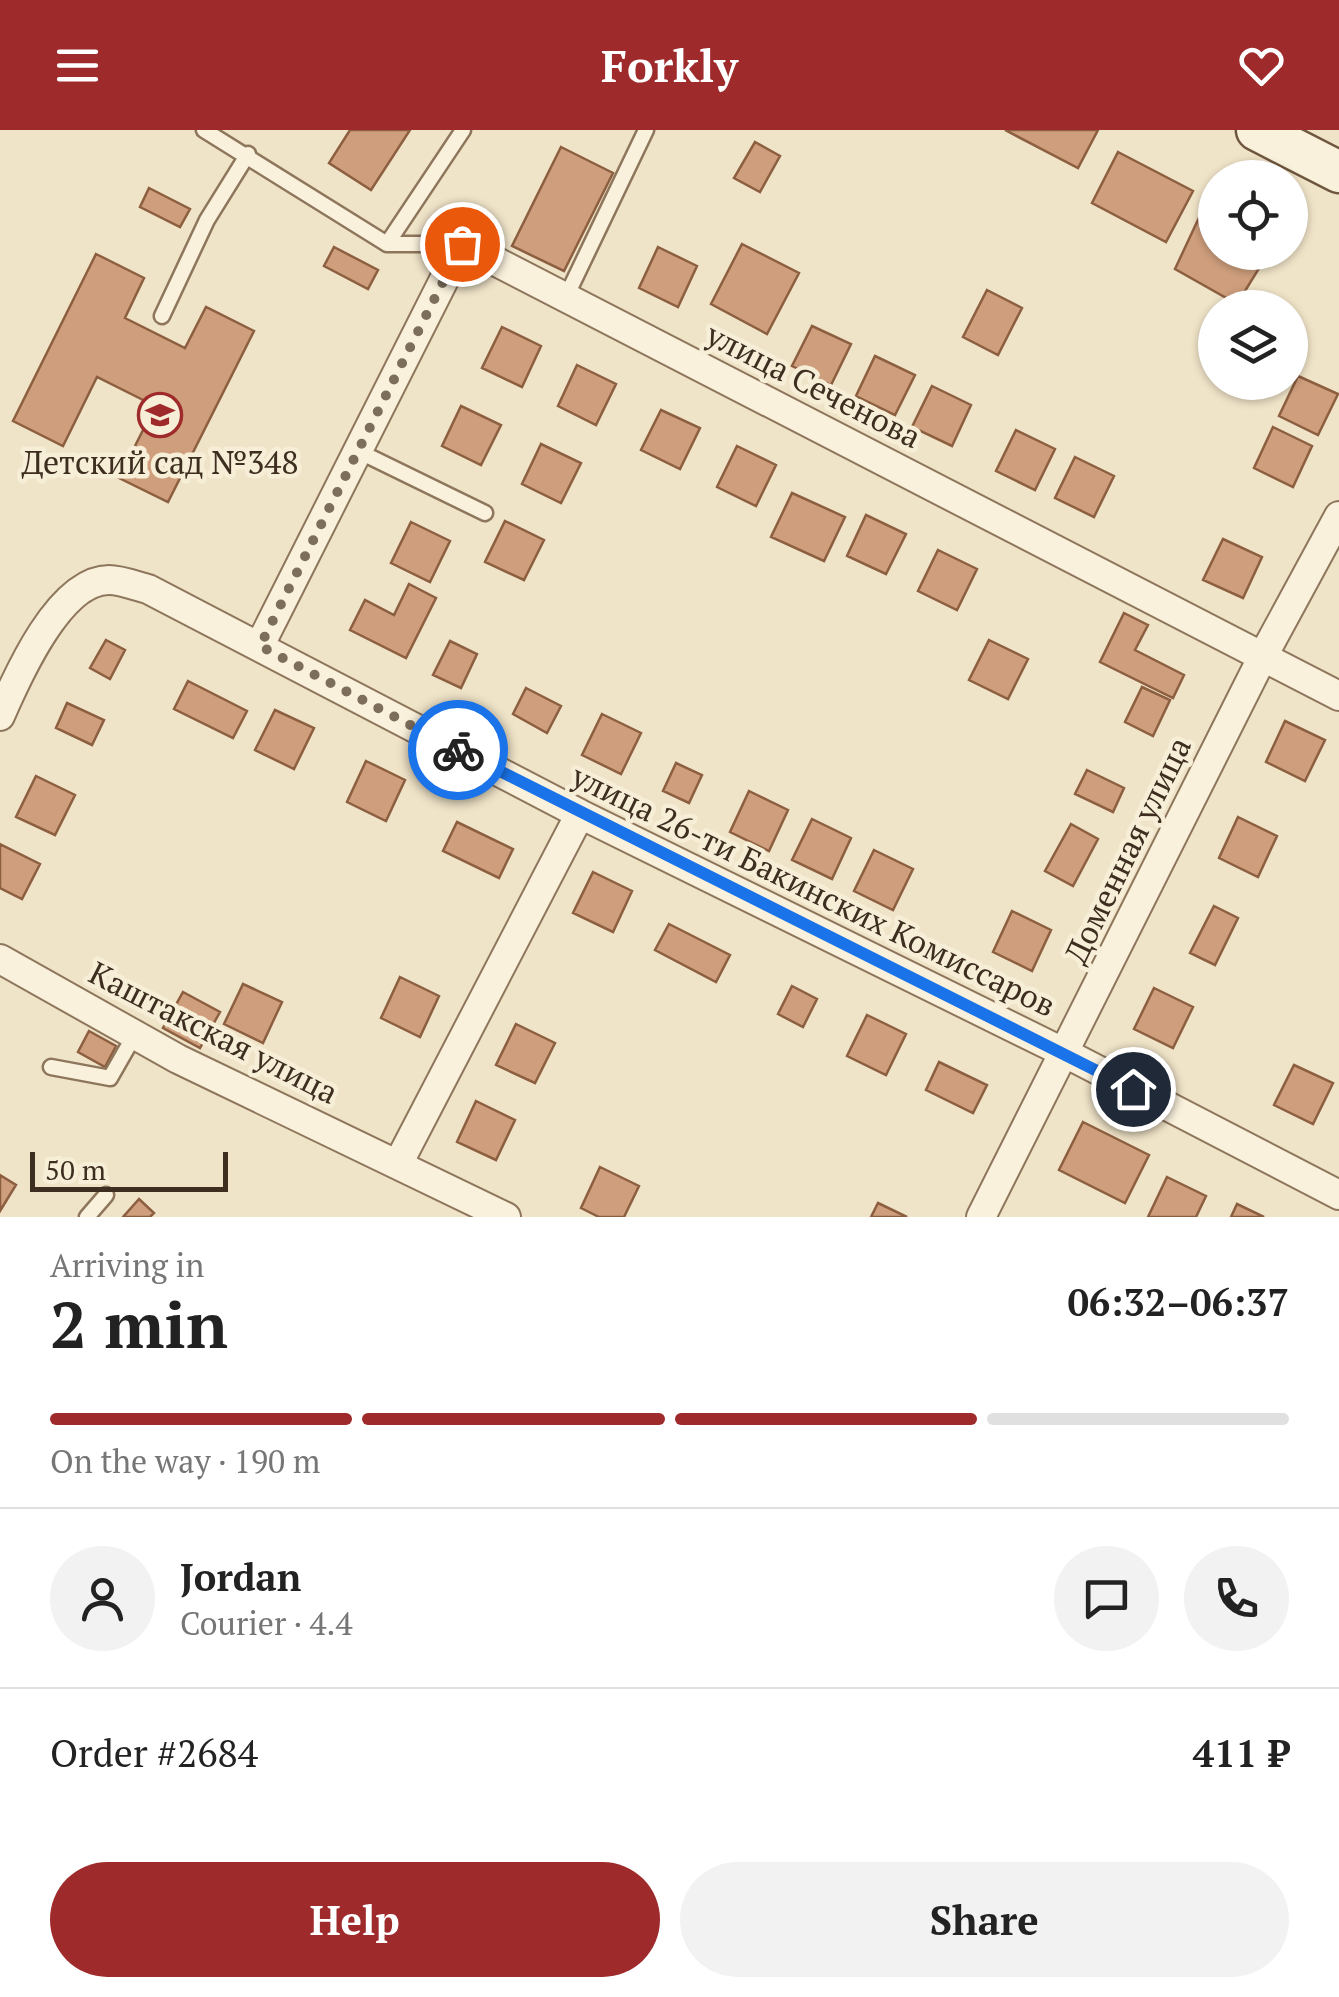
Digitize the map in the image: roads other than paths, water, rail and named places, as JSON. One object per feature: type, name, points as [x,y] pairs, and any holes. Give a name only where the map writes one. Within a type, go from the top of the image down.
[{"type":"main road","points":[[1257,130],[1339,172]]},
{"type":"street","name":"улица Сеченова","points":[[462,244],[1339,696]]},
{"type":"street","points":[[260,646],[462,244]]},
{"type":"street","name":"Доменная улица","points":[[981,1217],[1263,656],[1339,516]]},
{"type":"street","name":"улица 26-ти Бакинских Комиссаров","points":[[0,716],[28,652],[76,593],[107,580],[148,589],[580,814],[1065,1053],[1339,1195]]},
{"type":"street","points":[[399,1162],[580,814]]},
{"type":"street","name":"Каштакская улица","points":[[0,959],[134,1036],[506,1217]]},
{"type":"lane","points":[[204,130],[387,244],[462,244]]},
{"type":"lane","points":[[387,244],[463,130]]},
{"type":"lane","points":[[566,297],[646,130]]},
{"type":"lane","points":[[162,316],[208,220],[248,154]]},
{"type":"lane","points":[[358,451],[485,513]]},
{"type":"lane","points":[[51,1067],[110,1078],[134,1036]]},
{"type":"lane","points":[[87,1217],[106,1195]]},
{"type":"place","name":"Детский сад №348","points":[[160,415]]}]
